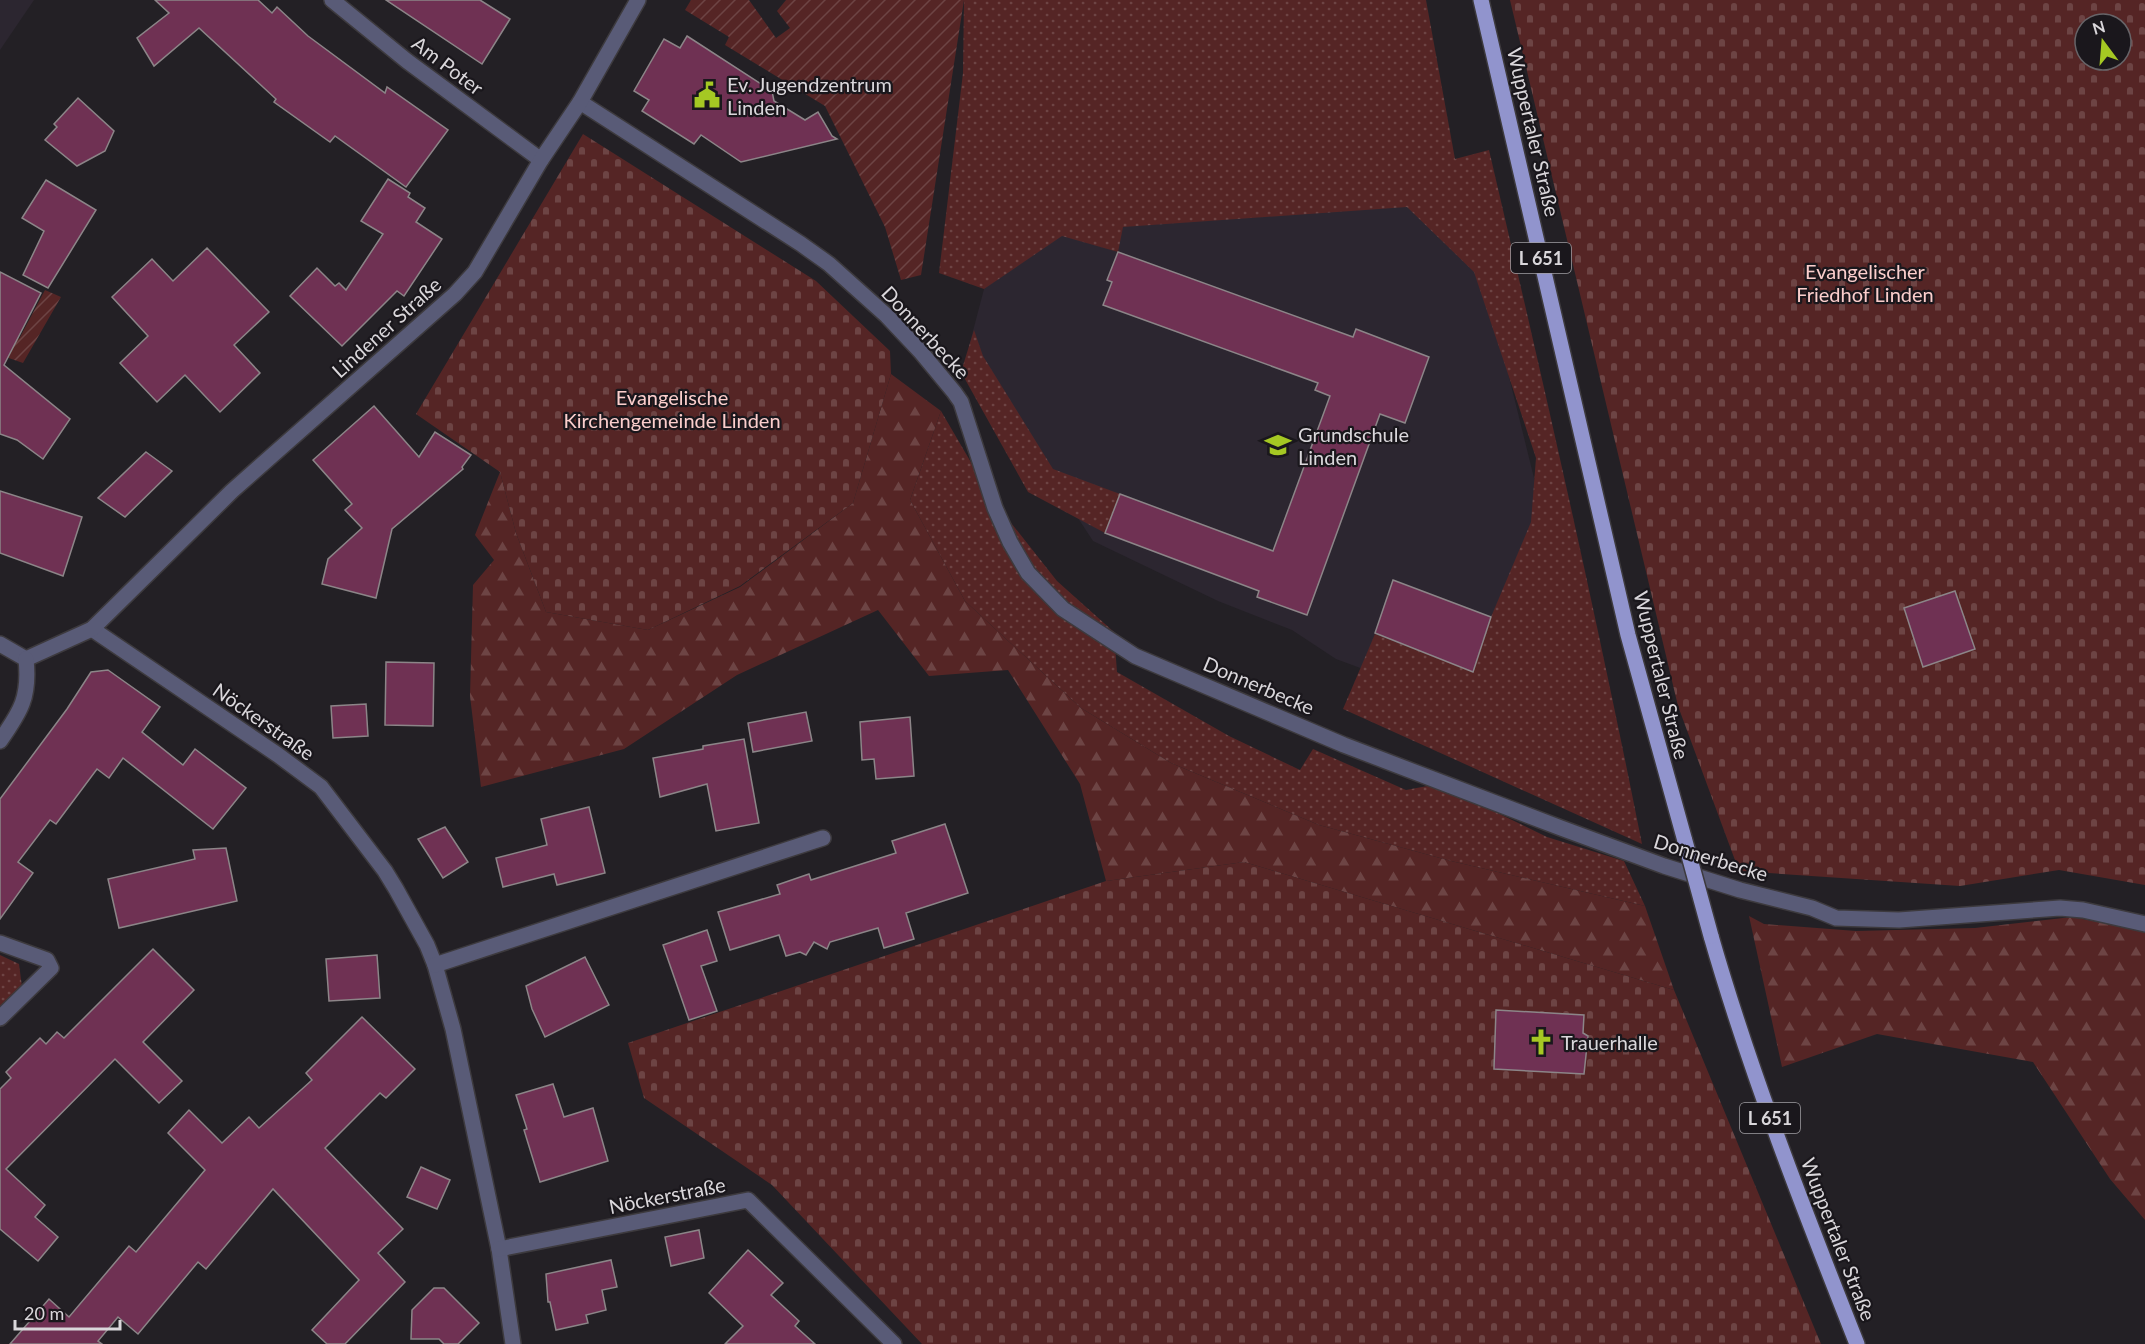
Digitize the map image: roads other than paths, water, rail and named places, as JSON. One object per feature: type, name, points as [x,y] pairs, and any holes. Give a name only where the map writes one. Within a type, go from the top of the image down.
[{"type":"main road","name":"Wuppertaler Straße","points":[[1481,0],[1628,635],[1684,841],[1742,1039],[1790,1174],[1857,1344]]},
{"type":"street","name":"Am Poter","points":[[332,0],[407,61],[541,160]]},
{"type":"street","name":"Lindener Straße","points":[[92,629],[232,491],[455,294],[475,272],[541,160],[580,102],[638,0]]},
{"type":"street","name":"Donnerbecke","points":[[580,102],[801,244],[829,264],[886,316],[942,376],[961,402],[995,508],[1010,542],[1028,573],[1063,609],[1135,656],[1344,745],[1550,824],[1664,866],[1740,890],[1812,908],[1836,918],[1866,921],[1909,920],[2060,908],[2083,910],[2145,924]]},
{"type":"street","points":[[26,659],[92,629]]},
{"type":"street","name":"Nöckerstraße","points":[[92,629],[278,755],[321,788],[385,871],[427,945],[453,1029],[499,1250],[513,1344]]},
{"type":"street","points":[[0,644],[26,659]]},
{"type":"street","points":[[0,741],[23,704],[27,683],[26,659]]},
{"type":"street","points":[[435,965],[823,838]]},
{"type":"street","points":[[0,943],[46,960],[51,968],[0,1018]]},
{"type":"street","name":"Nöckerstraße","points":[[499,1250],[748,1200],[894,1344]]},
{"type":"place","name":"Ev. Jugendzentrum Linden","points":[[707,95]]},
{"type":"place","name":"Grundschule Linden","points":[[1278,445]]},
{"type":"place","name":"Trauerhalle","points":[[1541,1042]]},
{"type":"park label","name":"Evangelischer Friedhof Linden","points":[[1865,282]]},
{"type":"park label","name":"Evangelische Kirchengemeinde Linden","points":[[672,408]]}]
